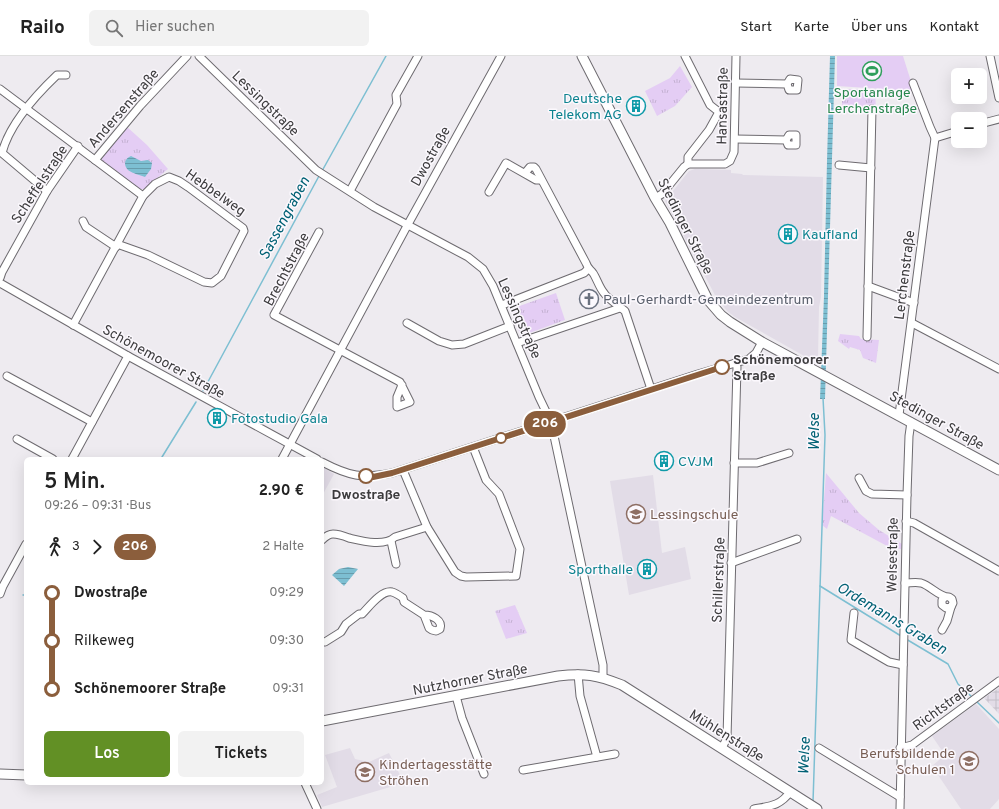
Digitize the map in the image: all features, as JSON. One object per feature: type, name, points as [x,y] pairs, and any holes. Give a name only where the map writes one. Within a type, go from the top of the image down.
[{"type":"main road","name":"Stedinger Straße","points":[[582,56],[713,308],[730,322],[762,342],[999,470]]},
{"type":"main road","name":"Nutzhorner Straße","points":[[324,721],[578,674],[603,677],[622,685]]},
{"type":"main road","name":"Mühlenstraße","points":[[622,685],[813,806]]},
{"type":"main road","points":[[0,774],[24,775]]},
{"type":"street","name":"Andersenstraße","points":[[95,160],[140,106],[187,56]]},
{"type":"street","name":"Lessingstraße","points":[[199,56],[316,170],[407,226],[468,257],[483,269],[502,306],[539,397],[551,422],[603,665],[603,677]]},
{"type":"street","points":[[350,191],[397,104],[396,95],[418,56]]},
{"type":"street","name":"Dwostraße","points":[[283,457],[407,226],[501,56]]},
{"type":"street","name":"Hansastraße","points":[[685,56],[710,105],[719,112],[709,130],[688,157],[688,164]]},
{"type":"street","name":"Hansastraße","points":[[655,198],[662,194],[688,164],[725,164],[730,161],[734,152],[735,139],[736,56]]},
{"type":"street","points":[[990,56],[999,98]]},
{"type":"street","points":[[47,191],[2,154],[4,146],[15,126],[41,90],[57,75],[66,75]]},
{"type":"street","points":[[736,83],[787,84]]},
{"type":"street","points":[[913,84],[935,138],[951,133]]},
{"type":"street","points":[[0,89],[143,196],[74,325]]},
{"type":"street","points":[[867,337],[872,109]]},
{"type":"street","points":[[987,122],[999,119]]},
{"type":"street","name":"Lerchenstraße","points":[[899,416],[935,138]]},
{"type":"street","points":[[735,139],[786,140]]},
{"type":"street","name":"Scheffelstraße","points":[[0,278],[24,231],[47,191],[78,146]]},
{"type":"street","points":[[489,192],[506,163],[525,173],[530,167],[534,167],[586,263],[588,270],[592,272],[604,294],[625,311],[651,389]]},
{"type":"street","points":[[839,165],[871,168]]},
{"type":"street","name":"Hebbelweg","points":[[117,245],[148,255],[204,282],[212,283],[221,276],[244,231],[243,228],[188,187],[170,177],[155,184],[143,196]]},
{"type":"street","points":[[83,221],[86,227],[117,245]]},
{"type":"street","name":"Brechtstraße","points":[[319,232],[274,315],[340,350]]},
{"type":"street","points":[[502,306],[584,273],[588,270]]},
{"type":"street","name":"Schönemoorer Straße","points":[[0,283],[128,356],[313,457]]},
{"type":"street","points":[[868,286],[914,303]]},
{"type":"street","points":[[517,343],[620,308]]},
{"type":"street","points":[[407,323],[439,340],[452,345],[464,344],[510,326]]},
{"type":"street","points":[[912,323],[999,369]]},
{"type":"street","points":[[324,463],[354,475],[373,477],[403,470],[752,357],[762,342]]},
{"type":"street","points":[[340,350],[400,382],[402,385]]},
{"type":"street","points":[[73,457],[128,356]]},
{"type":"street","name":"Schillerstraße","points":[[722,748],[727,738],[735,363]]},
{"type":"street","points":[[6,376],[92,422]]},
{"type":"street","name":"Welsestraße","points":[[900,809],[900,748],[906,521],[909,436],[911,422]]},
{"type":"street","points":[[17,439],[48,457]]},
{"type":"street","points":[[403,470],[427,527],[455,572],[466,577],[516,576],[520,549],[498,494],[486,480],[473,447]]},
{"type":"street","points":[[734,463],[757,463],[789,453]]},
{"type":"street","points":[[859,478],[866,491],[872,494],[907,495]]},
{"type":"street","points":[[906,521],[914,523],[999,571]]},
{"type":"street","points":[[324,538],[327,535],[334,534],[378,542],[391,541],[395,537],[427,527]]},
{"type":"street","points":[[731,563],[798,539]]},
{"type":"street","points":[[391,541],[396,564]]},
{"type":"street","points":[[0,594],[2,586],[24,548]]},
{"type":"street","points":[[905,583],[921,583],[945,597],[942,600],[942,605],[946,608],[951,607],[942,630]]},
{"type":"street","points":[[324,642],[342,632],[346,624],[359,614],[362,614],[382,594],[387,592],[393,592],[403,598],[404,602],[424,615]]},
{"type":"street","points":[[854,613],[851,640],[889,662],[903,665]]},
{"type":"street","points":[[578,674],[580,696],[596,757]]},
{"type":"street","name":"Richtstraße","points":[[900,748],[912,744],[999,681]]},
{"type":"street","points":[[456,696],[462,718],[484,774]]},
{"type":"street","points":[[819,748],[900,797]]},
{"type":"street","points":[[523,770],[615,754]]},
{"type":"street","points":[[306,785],[317,809]]},
{"type":"street","points":[[754,809],[776,804],[785,799],[790,792]]},
{"type":"shaded area","points":[[695,169],[731,170],[731,173],[743,175],[823,177],[821,297],[819,307],[818,358],[815,362],[735,317],[727,311],[715,295],[665,201],[689,171]]},
{"type":"shaded area","points":[[324,468],[334,474],[324,492]]},
{"type":"shaded area","name":"Lessingschule","points":[[653,475],[662,553],[685,547],[691,579],[629,595],[610,481]]},
{"type":"shaded area","points":[[999,688],[999,714],[984,698]]},
{"type":"shaded area","name":"Berufsbildende Schulen 1","points":[[976,704],[999,729],[999,799],[990,809],[961,809],[932,766],[945,755],[932,736]]},
{"type":"shaded area","name":"Kindertagesstätte Ströhen","points":[[350,748],[355,759],[369,762],[389,753],[404,783],[322,807],[317,795],[337,787],[325,755]]},
{"type":"green space","name":"Sportanlage Lerchenstraße","points":[[837,56],[903,56],[914,91],[837,86]]},
{"type":"green space","points":[[680,66],[692,87],[675,106],[657,116],[645,91],[670,78]]},
{"type":"green space","points":[[842,89],[875,90],[876,109],[842,107]]},
{"type":"green space","points":[[126,126],[147,145],[168,169],[144,189],[139,189],[102,161],[107,147]]},
{"type":"green space","points":[[556,293],[565,320],[521,336],[511,309]]},
{"type":"green space","points":[[840,334],[859,336],[861,339],[879,340],[876,363],[863,358],[860,350],[850,347],[849,349],[838,341]]},
{"type":"green space","points":[[826,473],[859,513],[879,530],[902,544],[901,549],[889,547],[831,516],[827,529],[822,525]]},
{"type":"green space","points":[[515,605],[527,633],[506,639],[495,611]]},
{"type":"water","points":[[830,56],[835,56],[825,399],[820,399],[824,296]]},
{"type":"water","points":[[131,156],[141,161],[148,160],[152,163],[151,169],[145,177],[130,171],[126,167],[126,160]]},
{"type":"water","points":[[348,567],[358,569],[344,586],[332,575],[339,569]]},
{"type":"waterway","name":"Sassengraben","points":[[322,171],[386,56]]},
{"type":"waterway","name":"Sassengraben","points":[[203,391],[319,176]]},
{"type":"waterway","name":"Welse","points":[[813,802],[825,435],[823,398]]},
{"type":"waterway","name":"Sassengraben","points":[[162,457],[196,402]]},
{"type":"waterway","name":"Ordemanns Graben","points":[[820,586],[901,636]]},
{"type":"waterway","name":"Ordemanns Graben","points":[[906,639],[948,664],[958,684],[972,697]]},
{"type":"waterway","name":"Ordemanns Graben","points":[[976,701],[999,723]]},
{"type":"bus line","name":"206","points":[[366,476],[373,477],[392,473],[722,367]]},
{"type":"place","name":"Sportanlage Lerchenstraße","points":[[872,71]]},
{"type":"place","name":"Deutsche Telekom AG","points":[[636,106]]},
{"type":"place","name":"Kaufland","points":[[788,234]]},
{"type":"place","name":"Paul-Gerhardt-Gemeindezentrum","points":[[589,299]]},
{"type":"place","name":"Schönemoorer Straße","points":[[722,367]]},
{"type":"place","name":"Fotostudio Gala","points":[[217,418]]},
{"type":"place","name":"CVJM","points":[[664,461]]},
{"type":"place","name":"Dwostraße","points":[[366,476]]},
{"type":"place","name":"Lessingschule","points":[[636,514]]},
{"type":"place","name":"Sporthalle","points":[[647,569]]},
{"type":"place","name":"Berufsbildende Schulen 1","points":[[969,761]]},
{"type":"place","name":"Kindertagesstätte Ströhen","points":[[365,772]]}]
